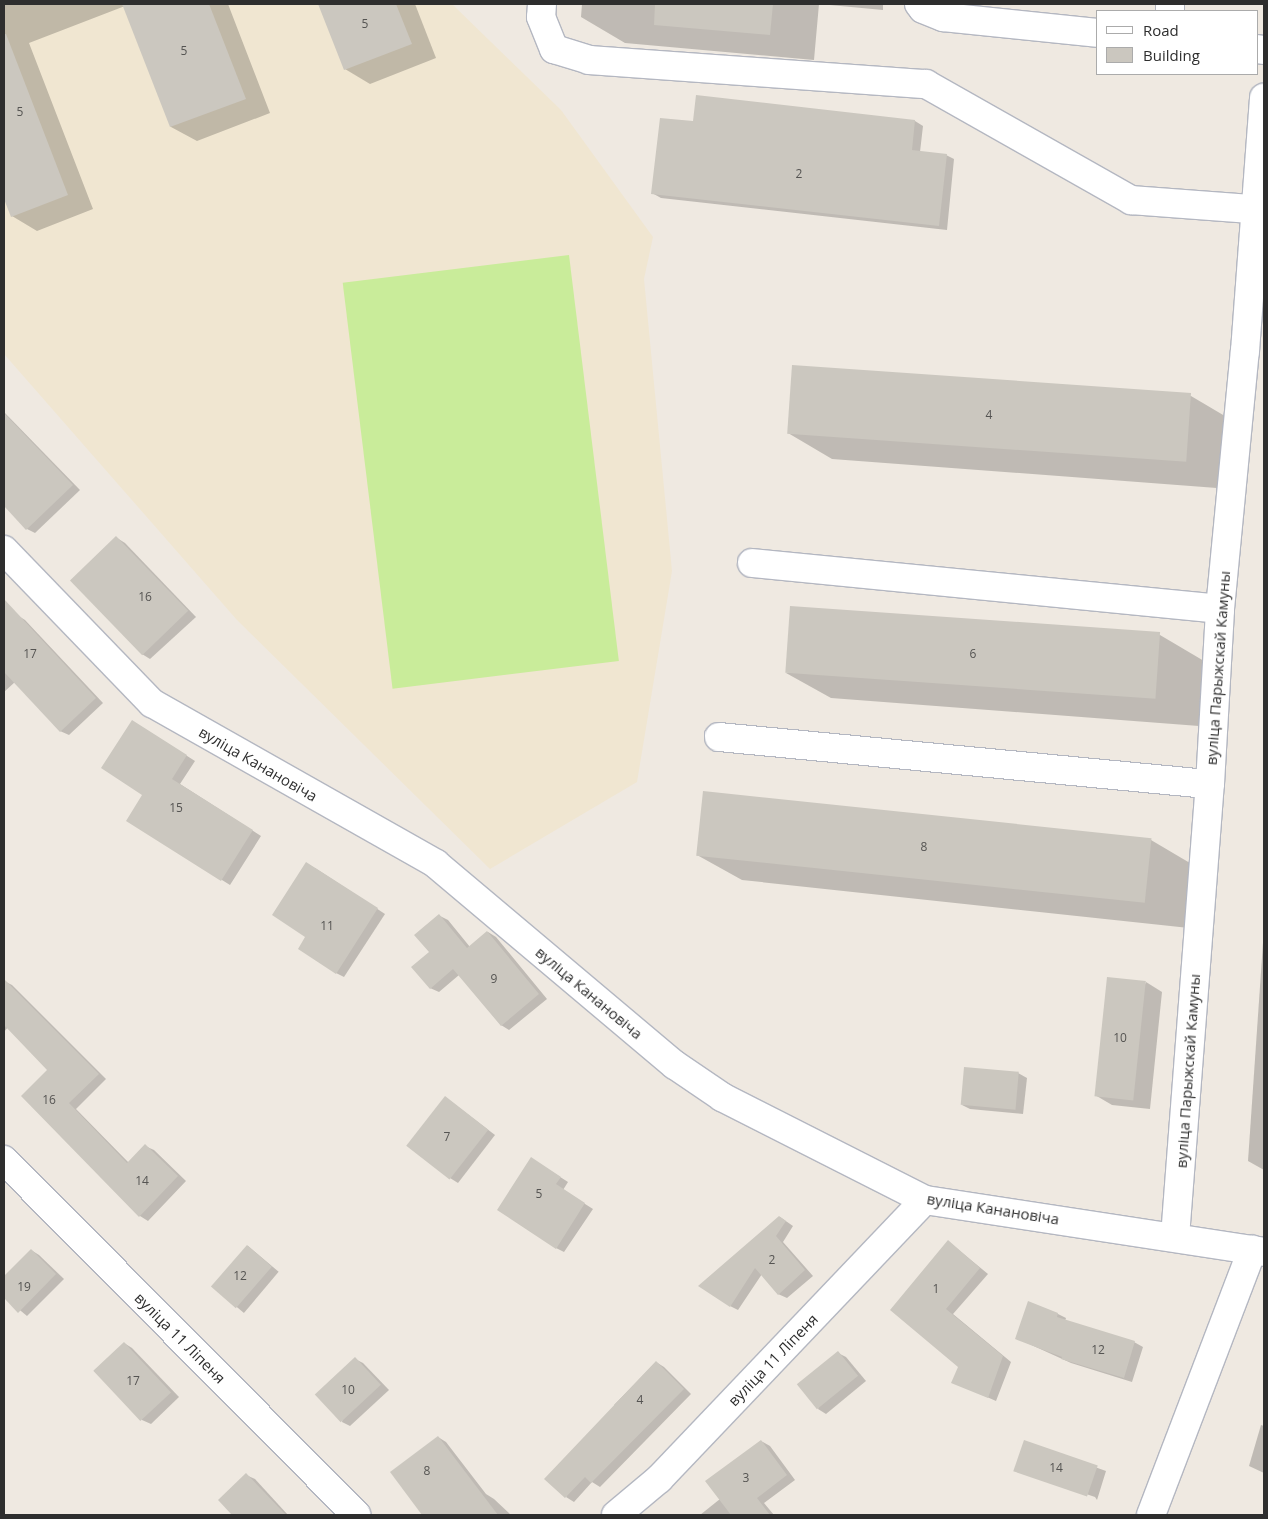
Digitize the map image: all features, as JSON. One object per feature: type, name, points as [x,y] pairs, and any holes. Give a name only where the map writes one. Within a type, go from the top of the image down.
[{"type":"street","points":[[542,4],[541,17],[554,49],[589,60],[926,84],[1130,200],[1260,210]]},
{"type":"street","points":[[919,4],[923,8],[943,17],[1096,33]]},
{"type":"street","name":"вуліца Парыжскай Камуны","points":[[1175,1237],[1210,784],[1220,609],[1260,210],[1264,98]]},
{"type":"street","name":"вуліца Канановіча","points":[[4,550],[152,703],[436,864],[675,1065],[722,1097],[925,1200],[1258,1251]]},
{"type":"street","points":[[752,563],[1220,609]]},
{"type":"street","points":[[719,737],[1210,784]]},
{"type":"street","name":"вуліца 11 Ліпеня","points":[[4,1160],[356,1515]]},
{"type":"street","name":"вуліца 11 Ліпеня","points":[[616,1515],[659,1479],[925,1200]]},
{"type":"street","points":[[1151,1515],[1258,1251]]},
{"type":"shaded area","points":[[4,4],[452,4],[561,110],[653,237],[644,279],[672,571],[637,782],[490,869],[237,620],[4,354]]},
{"type":"green space","points":[[569,255],[619,661],[393,689],[343,283]]},
{"type":"building","points":[[122,4],[209,4],[246,99],[170,127]]},
{"type":"building","points":[[318,4],[396,4],[412,44],[344,70]]},
{"type":"building","points":[[655,4],[773,4],[770,35],[654,25]]},
{"type":"building","points":[[4,34],[6,34],[68,195],[11,217],[4,199]]},
{"type":"building","points":[[696,95],[915,120],[912,150],[947,154],[939,226],[651,194],[660,118],[693,121]]},
{"type":"building","points":[[792,365],[1191,393],[1186,462],[787,434]]},
{"type":"building","points":[[4,413],[73,485],[26,530],[4,506]]},
{"type":"building","points":[[116,536],[188,611],[142,655],[70,580]]},
{"type":"building","points":[[4,599],[96,698],[60,732],[4,672]]},
{"type":"building","points":[[790,606],[1160,632],[1155,699],[785,673]]},
{"type":"building","points":[[132,720],[187,755],[172,779],[253,830],[221,881],[126,821],[142,795],[101,768]]},
{"type":"building","points":[[703,791],[1152,838],[1145,903],[696,856]]},
{"type":"building","points":[[306,862],[378,908],[336,974],[298,949],[305,937],[272,915]]},
{"type":"building","points":[[439,914],[467,948],[487,931],[539,994],[501,1026],[453,969],[430,989],[411,967],[429,952],[414,935]]},
{"type":"building","points":[[1107,977],[1146,981],[1133,1100],[1094,1096]]},
{"type":"building","points":[[4,979],[99,1074],[69,1103],[127,1163],[145,1144],[178,1176],[139,1217],[21,1096],[47,1070],[4,1025]]},
{"type":"building","points":[[964,1067],[1019,1072],[1015,1110],[961,1105]]},
{"type":"building","points":[[445,1096],[488,1130],[450,1180],[406,1146]]},
{"type":"building","points":[[531,1157],[561,1177],[556,1184],[585,1203],[556,1249],[497,1210]]},
{"type":"building","points":[[779,1216],[786,1221],[776,1236],[805,1270],[778,1295],[755,1268],[730,1307],[698,1286]]},
{"type":"building","points":[[948,1240],[980,1268],[946,1309],[1003,1356],[988,1398],[951,1383],[958,1367],[890,1310]]},
{"type":"building","points":[[247,1245],[272,1267],[236,1308],[211,1287]]},
{"type":"building","points":[[31,1249],[56,1274],[18,1313],[4,1298],[4,1276]]},
{"type":"building","points":[[1028,1301],[1058,1313],[1057,1317],[1135,1341],[1124,1378],[1061,1359],[1062,1357],[1015,1339]]},
{"type":"building","points":[[124,1342],[171,1392],[140,1421],[93,1371]]},
{"type":"building","points":[[838,1351],[858,1376],[817,1409],[797,1384]]},
{"type":"building","points":[[355,1357],[381,1385],[341,1422],[315,1395]]},
{"type":"building","points":[[656,1361],[684,1389],[591,1483],[585,1477],[565,1498],[544,1479]]},
{"type":"building","points":[[438,1436],[498,1515],[422,1515],[390,1472]]},
{"type":"building","points":[[761,1440],[787,1475],[757,1498],[770,1515],[731,1515],[705,1481]]},
{"type":"building","points":[[1024,1440],[1098,1465],[1087,1497],[1013,1471]]},
{"type":"building","points":[[246,1473],[286,1515],[232,1515],[218,1500]]}]
